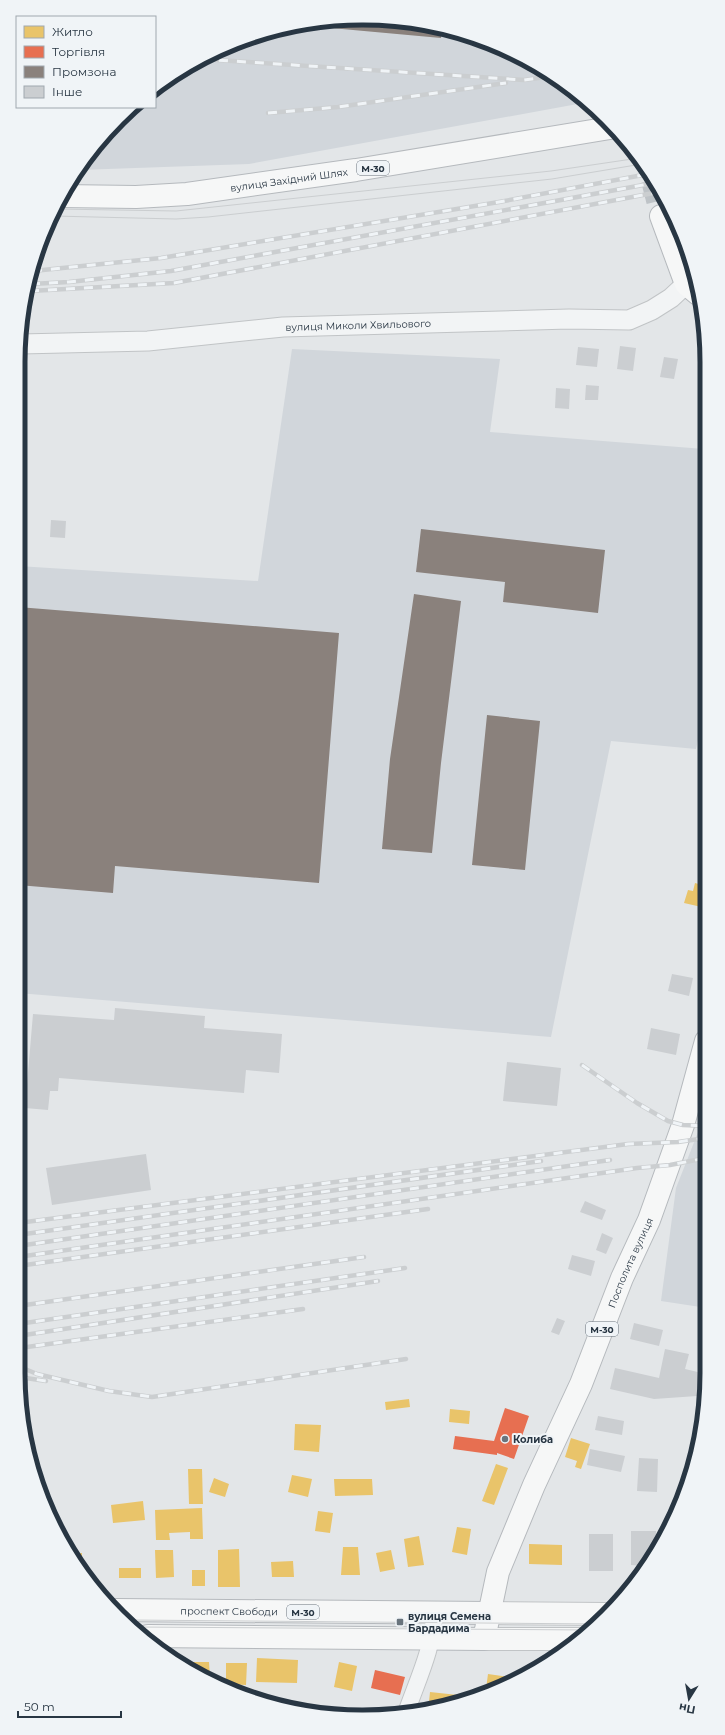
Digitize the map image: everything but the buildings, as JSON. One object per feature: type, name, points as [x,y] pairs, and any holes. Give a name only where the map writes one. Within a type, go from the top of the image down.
[{"type":"main road","name":"вулиця Західний Шлях","points":[[69,196],[136,197],[187,194],[364,169],[605,129]]},
{"type":"main road","name":"вулиця Миколи Хвильового","points":[[661,216],[689,279]]},
{"type":"main road","name":"Посполита вулиця","points":[[490,1614],[498,1572],[534,1485],[581,1384],[622,1278],[649,1220],[682,1130],[700,1062]]},
{"type":"main road","name":"проспект Свободи","points":[[123,1610],[598,1614]]},
{"type":"main road","name":"М-30","points":[[484,1638],[490,1614]]},
{"type":"main road","points":[[152,1636],[569,1639]]},
{"type":"street","name":"вулиця Миколи Хвильового","points":[[26,344],[148,341],[283,327],[569,320],[629,320],[652,310],[671,298],[689,279]]},
{"type":"street","points":[[408,1707],[430,1639],[434,1613]]},
{"type":"shaded area","points":[[362,25],[407,28],[428,31],[471,43],[512,60],[531,70],[579,104],[249,164],[86,170],[109,140],[140,109],[156,108],[156,96],[194,70],[233,51],[254,43],[297,31],[318,28]]},
{"type":"shaded area","points":[[292,349],[500,359],[490,432],[700,449],[700,732],[696,749],[611,741],[551,1037],[25,994],[25,566],[258,581]]},
{"type":"shaded area","points":[[700,1127],[700,1307],[661,1301],[676,1188]]},
{"type":"tunnel","points":[[656,196],[661,216]]},
{"type":"tram line","points":[[62,209],[176,211],[551,171],[632,159]]},
{"type":"tram line","points":[[59,216],[176,219],[208,217],[552,179],[636,165]]},
{"type":"tram line","points":[[134,1620],[587,1624]]},
{"type":"tram line","points":[[141,1627],[580,1630]]},
{"type":"railway","points":[[213,60],[524,80],[543,77]]},
{"type":"railway","points":[[268,113],[338,107],[506,83]]},
{"type":"railway","points":[[38,270],[161,258],[499,202],[643,175]]},
{"type":"railway","points":[[35,284],[69,282],[171,271],[649,184]]},
{"type":"railway","points":[[33,291],[174,283],[654,193]]},
{"type":"railway","points":[[582,1065],[637,1103],[668,1121],[683,1125],[700,1126]]},
{"type":"railway","points":[[25,1222],[628,1144],[678,1142],[700,1139]]},
{"type":"railway","points":[[25,1256],[637,1168],[670,1165],[700,1159]]},
{"type":"railway","points":[[25,1245],[610,1160]]},
{"type":"railway","points":[[25,1234],[541,1161]]},
{"type":"railway","points":[[25,1265],[428,1209]]},
{"type":"railway","points":[[25,1305],[364,1257]]},
{"type":"railway","points":[[25,1323],[405,1268]]},
{"type":"railway","points":[[25,1335],[378,1281]]},
{"type":"railway","points":[[25,1347],[303,1309]]},
{"type":"railway","points":[[25,1369],[37,1374],[109,1391],[152,1397],[406,1359]]},
{"type":"railway","points":[[25,1378],[46,1381]]},
{"type":"place","name":"Колиба","points":[[505,1439]]},
{"type":"place","name":"вулиця Семена Бардадима","points":[[400,1622]]}]
